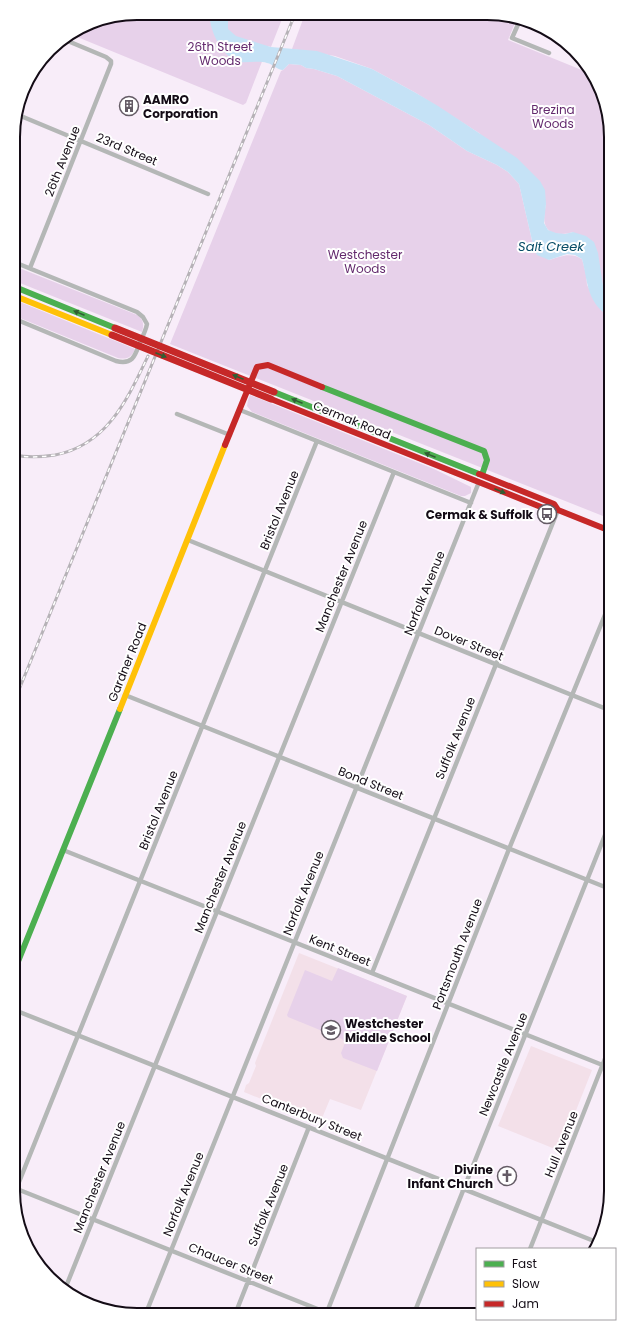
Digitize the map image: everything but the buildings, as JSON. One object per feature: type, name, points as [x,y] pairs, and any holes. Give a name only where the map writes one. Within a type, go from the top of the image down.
[{"type":"street","points":[[518,24],[512,38],[549,53]]},
{"type":"street","name":"26th Avenue","points":[[30,268],[110,67],[111,61],[106,57],[70,42]]},
{"type":"street","name":"23rd Street","points":[[22,116],[208,194]]},
{"type":"street","points":[[20,264],[141,314],[146,320],[146,328],[135,356],[131,360],[125,362],[116,361],[20,322]]},
{"type":"street","name":"Cermak Road","points":[[20,290],[114,331],[272,396],[481,479],[551,512],[558,510],[604,528]]},
{"type":"street","name":"Cermak Road","points":[[20,298],[114,331]]},
{"type":"street","name":"Cermak Road","points":[[258,367],[268,365],[484,451],[487,454],[488,460],[481,479]]},
{"type":"street","name":"Gardner Road","points":[[20,954],[258,367]]},
{"type":"street","points":[[240,410],[471,503]]},
{"type":"street","points":[[177,414],[230,436]]},
{"type":"street","name":"Bristol Avenue","points":[[20,1180],[317,441]]},
{"type":"street","name":"Manchester Avenue","points":[[67,1284],[394,472]]},
{"type":"street","name":"Norfolk Avenue","points":[[148,1308],[481,479]]},
{"type":"street","name":"Suffolk Avenue","points":[[372,973],[558,510]]},
{"type":"street","name":"Dover Street","points":[[188,540],[604,708]]},
{"type":"street","name":"Portsmouth Avenue","points":[[328,1308],[509,849],[604,615]]},
{"type":"street","name":"Bond Street","points":[[125,695],[604,887]]},
{"type":"street","name":"Newcastle Avenue","points":[[416,1308],[604,838]]},
{"type":"street","name":"Kent Street","points":[[63,850],[603,1065]]},
{"type":"street","name":"Canterbury Street","points":[[20,1012],[593,1240]]},
{"type":"street","name":"Hull Avenue","points":[[530,1248],[603,1065]]},
{"type":"street","name":"Suffolk Avenue","points":[[238,1308],[309,1127]]},
{"type":"street","name":"Chaucer Street","points":[[20,1189],[316,1308]]},
{"type":"shaded area","name":"Westchester Middle School","points":[[299,953],[407,996],[361,1110],[330,1099],[320,1123],[244,1092],[256,1066],[255,1063]]},
{"type":"shaded area","points":[[531,1046],[592,1070],[560,1151],[498,1126]]},
{"type":"green space","name":"26th Street Woods","points":[[282,20],[271,47],[268,46],[246,103],[243,105],[77,37],[92,29],[122,21]]},
{"type":"green space","name":"Brezina Woods","points":[[303,20],[502,21],[515,23],[508,40],[583,71],[595,92],[603,122],[604,292],[601,277],[573,232],[557,234],[549,231],[544,222],[546,204],[479,133],[416,93],[372,69],[335,56],[292,49]]},
{"type":"green space","name":"Westchester Woods","points":[[289,64],[301,65],[306,68],[337,76],[429,125],[467,151],[497,165],[508,172],[519,184],[534,249],[549,260],[570,255],[582,259],[587,285],[601,310],[604,312],[604,516],[170,344],[281,71]]},
{"type":"green space","points":[[20,268],[137,315],[141,318],[143,323],[142,332],[20,283]]},
{"type":"green space","points":[[20,302],[135,349],[129,357],[124,359],[118,358],[20,318]]},
{"type":"green space","points":[[250,395],[434,469],[471,487],[471,493],[461,496],[252,412],[247,406]]},
{"type":"green space","points":[[338,968],[407,996],[377,1071],[343,1058],[341,1053],[345,1043],[342,1039],[288,1017],[287,1015],[305,970],[332,981]]},
{"type":"water","name":"Salt Creek","points":[[210,20],[228,20],[228,29],[236,36],[271,47],[317,51],[372,69],[438,106],[517,158],[540,181],[545,190],[546,204],[544,223],[548,230],[565,234],[573,232],[586,236],[594,242],[598,253],[604,292],[604,312],[595,303],[591,296],[582,259],[575,255],[567,254],[549,260],[537,255],[534,249],[519,184],[508,172],[497,165],[467,151],[429,125],[337,76],[306,68],[301,65],[289,64],[283,70],[263,62],[236,61],[225,53],[213,33]]},
{"type":"railway","points":[[20,687],[293,20]]},
{"type":"railway","points":[[20,456],[35,457],[55,455],[73,450],[89,442],[102,431],[123,404],[148,356]]},
{"type":"traffic: fast","points":[[20,289],[115,328]]},
{"type":"traffic: fast","points":[[322,387],[484,451],[487,460],[482,475]]},
{"type":"traffic: fast","points":[[274,392],[479,474]]},
{"type":"traffic: fast","points":[[20,957],[120,709]]},
{"type":"traffic: slow","points":[[20,298],[112,335]]},
{"type":"traffic: slow","points":[[120,709],[225,445]]},
{"type":"traffic: jam","points":[[115,328],[274,392]]},
{"type":"traffic: jam","points":[[112,335],[271,399]]},
{"type":"traffic: jam","points":[[225,445],[257,367],[268,365],[322,387]]},
{"type":"traffic: jam","points":[[271,399],[551,511],[558,510]]},
{"type":"traffic: jam","points":[[479,474],[554,504],[558,510],[604,528]]},
{"type":"place","name":"AAMRO Corporation","points":[[129,106]]},
{"type":"place","name":"Cermak & Suffolk","points":[[547,514]]},
{"type":"place","name":"Westchester Middle School","points":[[331,1030]]},
{"type":"place","name":"Divine Infant Church","points":[[507,1176]]}]
